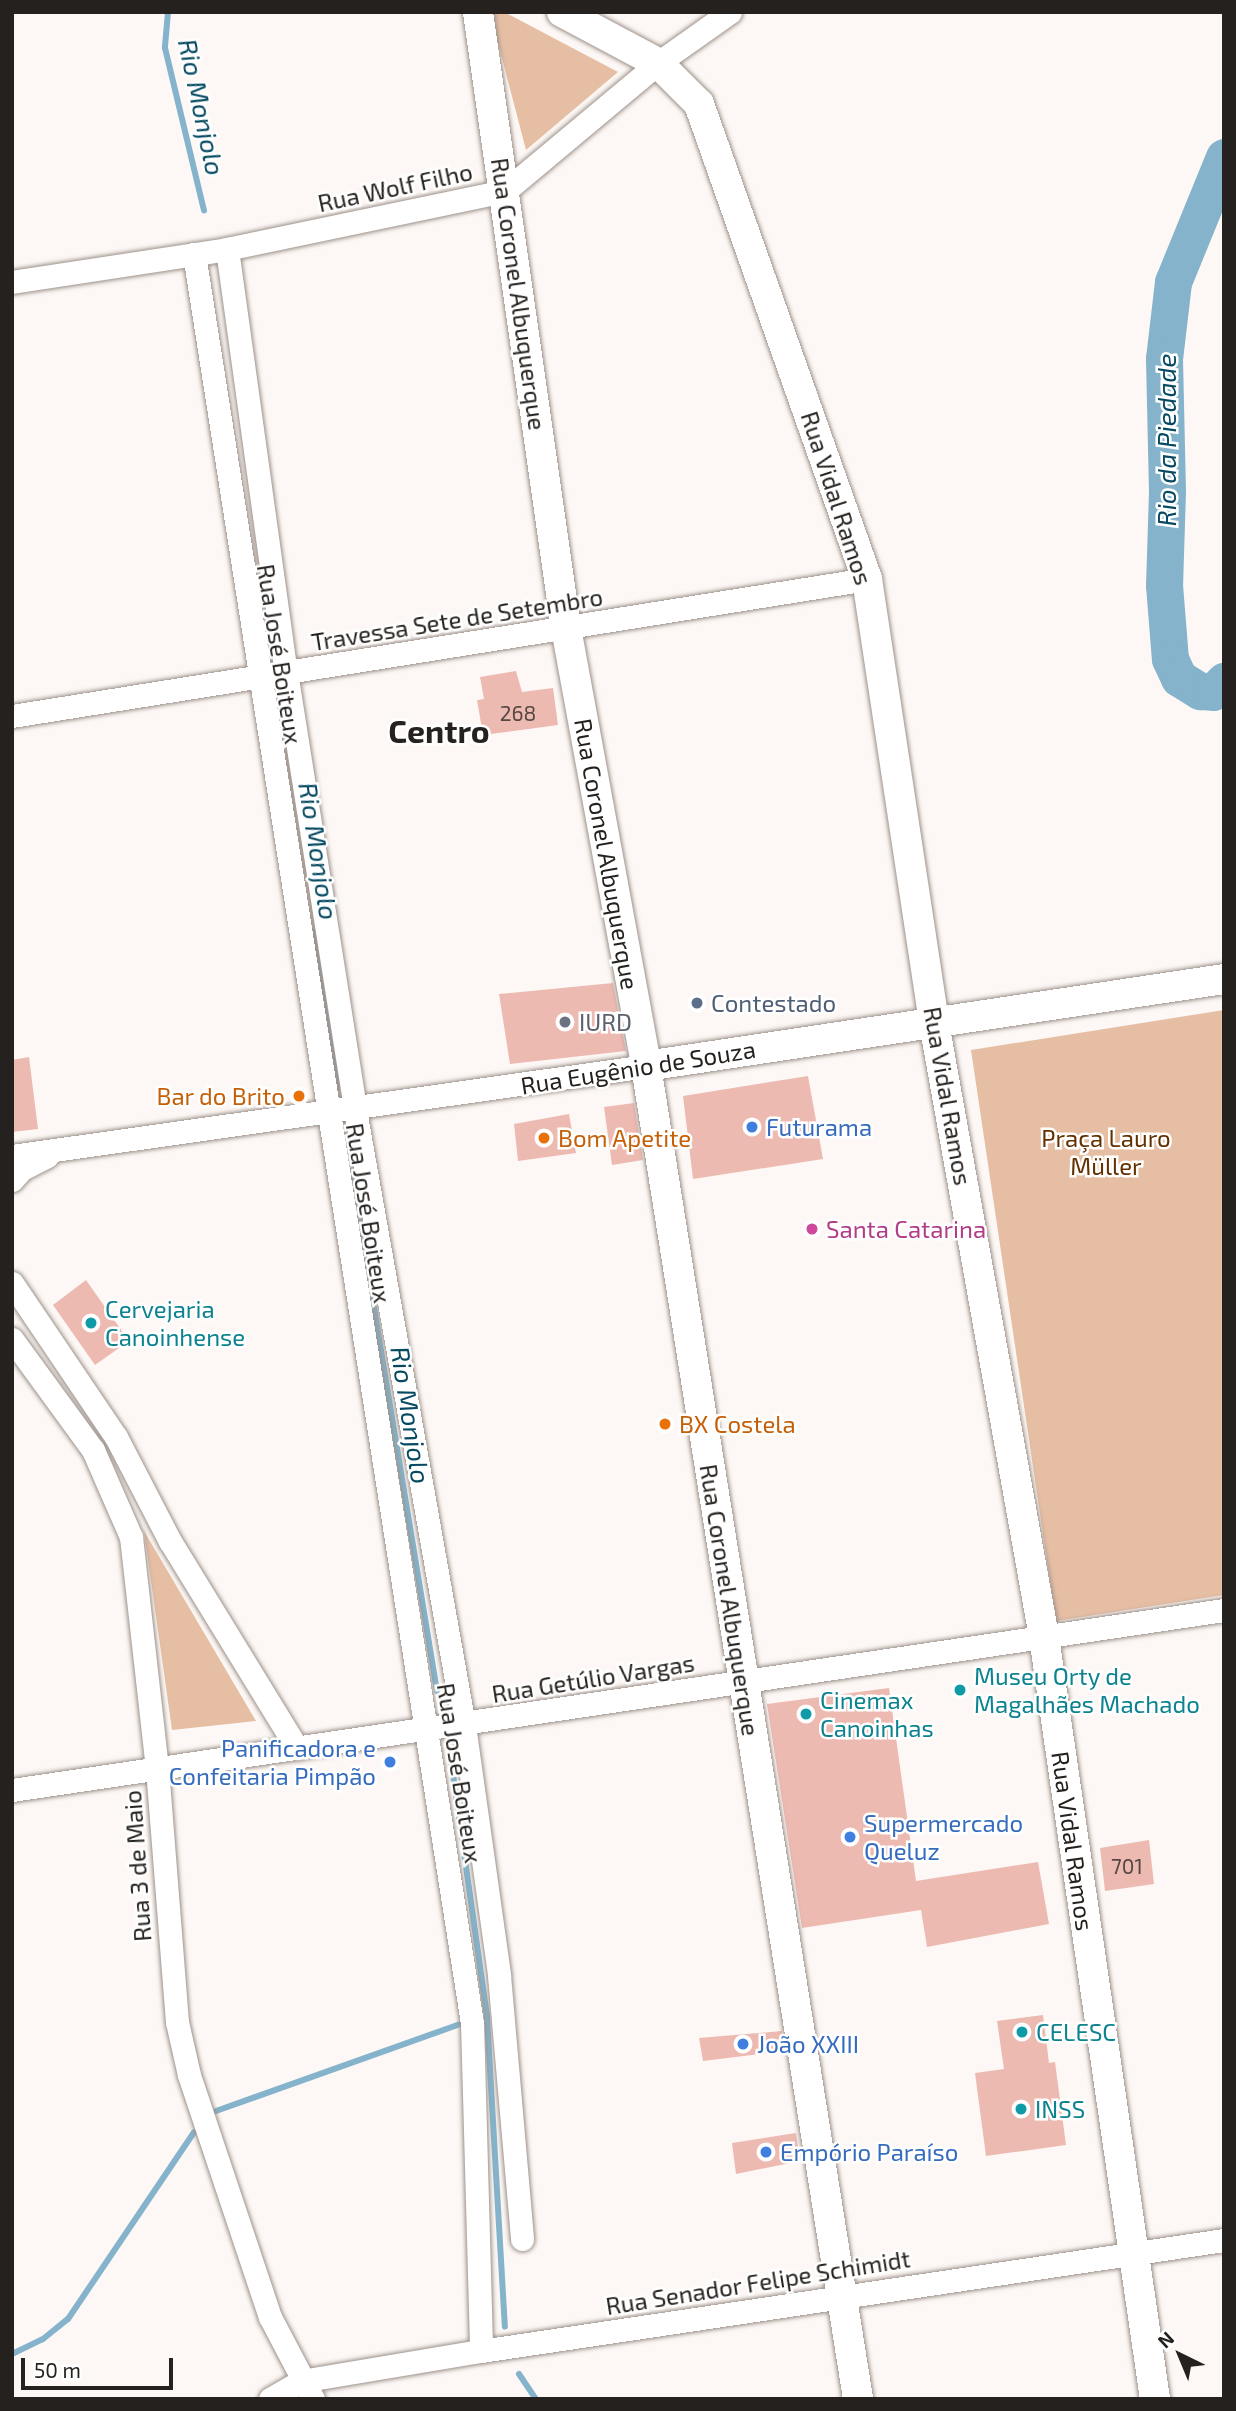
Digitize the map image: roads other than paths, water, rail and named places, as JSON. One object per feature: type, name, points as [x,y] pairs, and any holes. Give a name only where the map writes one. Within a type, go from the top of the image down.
[{"type":"main road","name":"Rua Coronel Albuquerque","points":[[478,12],[566,628],[646,1066],[858,2399]]},
{"type":"main road","name":"Rua Vidal Ramos","points":[[562,12],[658,63],[699,104],[714,139],[867,579],[934,1023],[1044,1637],[1155,2399]]},
{"type":"main road","name":"Rua Eugênio de Souza","points":[[646,1066],[1224,979]]},
{"type":"street","name":"Rua Wolf Filho","points":[[12,282],[227,249],[505,191],[658,63],[730,12]]},
{"type":"street","name":"Rua José Boiteux","points":[[227,249],[286,672],[355,1110],[464,1725],[499,1975],[522,2239]]},
{"type":"street","name":"Rua José Boiteux","points":[[194,254],[257,677],[428,1729],[472,2023],[481,2351]]},
{"type":"street","name":"Travessa Sete de Setembro","points":[[12,716],[867,579]]},
{"type":"street","name":"Rua Eugênio de Souza","points":[[12,1156],[52,1153],[327,1115],[646,1066]]},
{"type":"street","name":"Rua Eugênio de Souza","points":[[12,1181],[22,1169],[52,1153]]},
{"type":"street","points":[[12,1283],[116,1437],[161,1524],[297,1748]]},
{"type":"street","points":[[14,1342],[41,1324]]},
{"type":"street","name":"Rua 3 de Maio","points":[[14,1342],[93,1450],[130,1532],[157,1768],[169,1949],[183,2048],[270,2317],[307,2390]]},
{"type":"street","points":[[130,1532],[161,1524]]},
{"type":"street","name":"Rua Getúlio Vargas","points":[[12,1790],[464,1725],[1224,1610]]},
{"type":"street","name":"Rua Senador Felipe Schimidt","points":[[307,2390],[481,2351],[1224,2240]]},
{"type":"street","points":[[270,2399],[307,2390]]},
{"type":"waterway","name":"Rio Monjolo","points":[[168,12],[165,48],[204,210]]},
{"type":"waterway","name":"Rio da Piedade","points":[[1224,157],[1173,282],[1164,359],[1167,491],[1164,585],[1170,659],[1179,678],[1200,691],[1213,692],[1224,681]]},
{"type":"waterway","name":"Rio Monjolo","points":[[312,931],[337,1088]]},
{"type":"waterway","name":"Rio Monjolo","points":[[347,1144],[437,1691]]},
{"type":"waterway","points":[[451,1760],[487,2017],[505,2326]]},
{"type":"waterway","points":[[216,2111],[461,2024]]},
{"type":"waterway","points":[[12,2354],[43,2339],[68,2319],[194,2132]]},
{"type":"waterway","points":[[519,2374],[536,2399]]},
{"type":"place","name":"Contestado","points":[[697,1003]]},
{"type":"place","name":"IURD","points":[[565,1022]]},
{"type":"place","name":"Bar do Brito","points":[[299,1096]]},
{"type":"place","name":"Futurama","points":[[752,1127]]},
{"type":"place","name":"Bom Apetite","points":[[544,1138]]},
{"type":"place","name":"Santa Catarina","points":[[812,1229]]},
{"type":"place","name":"Cervejaria Canoinhense","points":[[91,1323]]},
{"type":"place","name":"BX Costela","points":[[665,1424]]},
{"type":"place","name":"Museu Orty de Magalhães Machado","points":[[960,1690]]},
{"type":"place","name":"Cinemax Canoinhas","points":[[806,1714]]},
{"type":"place","name":"Panificadora e Confeitaria Pimpão","points":[[390,1762]]},
{"type":"place","name":"Supermercado Queluz","points":[[850,1837]]},
{"type":"place","name":"CELESC","points":[[1022,2032]]},
{"type":"place","name":"João XXIII","points":[[743,2044]]},
{"type":"place","name":"INSS","points":[[1021,2109]]},
{"type":"place","name":"Empório Paraíso","points":[[766,2152]]},
{"type":"district","name":"Centro","points":[[439,730]]},
{"type":"park label","name":"Praça Lauro Müller","points":[[1106,1152]]}]
